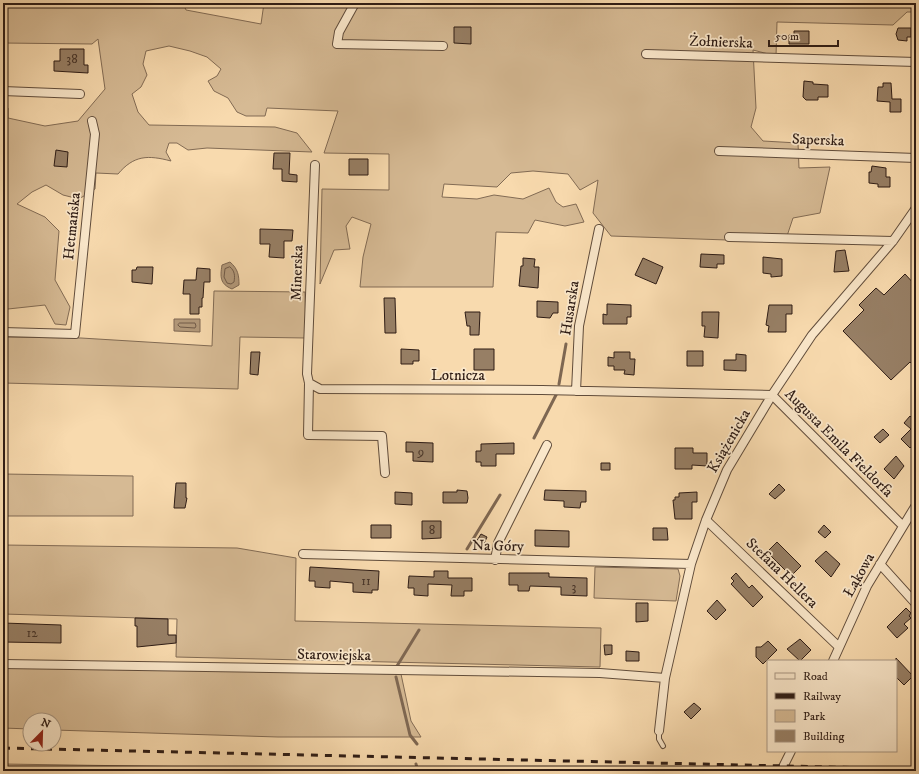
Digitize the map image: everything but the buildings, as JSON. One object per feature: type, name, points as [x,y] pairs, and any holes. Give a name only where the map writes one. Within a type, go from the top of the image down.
[{"type":"street","points":[[355,3],[339,32],[338,44],[443,46]]},
{"type":"street","name":"Żołnierska","points":[[646,54],[916,62]]},
{"type":"street","points":[[3,91],[80,94]]},
{"type":"street","name":"Hetmańska","points":[[3,332],[75,334],[95,134],[92,121]]},
{"type":"street","name":"Saperska","points":[[719,151],[916,158]]},
{"type":"street","name":"Minerska","points":[[309,382],[307,374],[316,165]]},
{"type":"street","name":"Książenicka","points":[[659,731],[665,678],[691,564],[706,520],[727,470],[772,396],[812,335],[893,241],[916,208]]},
{"type":"street","name":"Husarska","points":[[576,391],[578,326],[599,229]]},
{"type":"street","points":[[729,237],[893,241]]},
{"type":"street","points":[[309,382],[308,435],[382,436],[384,473]]},
{"type":"street","name":"Lotnicza","points":[[309,382],[320,389],[576,391],[772,396]]},
{"type":"street","name":"Augusta Emila Fieldorfa","points":[[772,396],[903,526]]},
{"type":"street","points":[[495,560],[498,543],[547,445]]},
{"type":"street","name":"Łąkowa","points":[[833,660],[867,586],[903,526],[913,516],[916,505]]},
{"type":"street","name":"Stefana Hellera","points":[[706,520],[839,647]]},
{"type":"street","name":"Na Góry","points":[[303,554],[691,564]]},
{"type":"street","points":[[880,564],[916,604]]},
{"type":"street","name":"Starowiejska","points":[[3,664],[600,673],[665,678]]},
{"type":"street","points":[[781,771],[790,752]]},
{"type":"lane","points":[[659,731],[663,746]]},
{"type":"green space","points":[[52,3],[183,3],[186,10],[261,24],[264,3],[916,3],[916,12],[907,12],[893,25],[777,22],[776,56],[753,50],[756,108],[751,127],[763,141],[798,143],[799,168],[830,167],[820,213],[793,218],[785,242],[611,236],[593,213],[598,180],[580,190],[568,174],[533,171],[511,173],[497,187],[444,184],[442,197],[477,199],[494,195],[523,199],[549,188],[556,202],[563,207],[576,204],[584,222],[565,226],[535,220],[528,233],[496,232],[493,287],[360,287],[363,257],[371,224],[352,217],[346,226],[350,249],[334,250],[320,284],[322,189],[389,190],[389,154],[324,153],[338,111],[267,108],[265,116],[246,116],[237,112],[228,98],[214,91],[208,81],[217,76],[221,69],[207,57],[169,46],[146,51],[143,64],[147,75],[141,87],[132,94],[138,112],[149,125],[275,127],[297,133],[312,152],[207,148],[188,150],[177,143],[169,143],[166,152],[171,161],[148,157],[130,163],[118,174],[96,173],[95,189],[79,199],[63,195],[46,185],[32,192],[17,204],[45,217],[59,231],[55,280],[70,307],[66,325],[55,324],[45,305],[8,309],[3,305],[3,107],[8,108],[8,118],[45,126],[78,121],[105,89],[98,39],[92,44],[3,43],[3,7],[52,7]]},
{"type":"green space","points":[[214,291],[305,292],[306,338],[240,337],[238,389],[3,383],[3,337],[81,338],[212,346]]},
{"type":"green space","points":[[3,474],[133,476],[133,516],[3,516]]},
{"type":"green space","points":[[3,545],[237,548],[296,558],[295,621],[601,628],[600,667],[176,657],[177,619],[3,614]]},
{"type":"green space","points":[[595,567],[678,569],[680,576],[676,601],[594,598]]},
{"type":"green space","points":[[3,667],[401,674],[411,721],[421,737],[278,737],[62,730],[62,712],[22,712],[22,729],[3,728]]},
{"type":"green space","points":[[3,764],[409,770],[409,771],[3,771]]},
{"type":"green space","points":[[459,768],[550,771],[461,771]]},
{"type":"water","points":[[230,262],[238,272],[239,278],[239,285],[232,289],[225,285],[221,277],[222,265]]},
{"type":"water","points":[[174,319],[200,319],[200,332],[174,331]]},
{"type":"waterway","points":[[559,384],[566,344]]},
{"type":"waterway","points":[[534,438],[557,393]]},
{"type":"waterway","points":[[467,549],[500,495]]},
{"type":"waterway","points":[[397,666],[419,630]]},
{"type":"waterway","points":[[396,677],[410,735],[417,744]]},
{"type":"waterway","points":[[416,764],[417,768],[421,771]]},
{"type":"railway","points":[[3,748],[916,769]]}]
